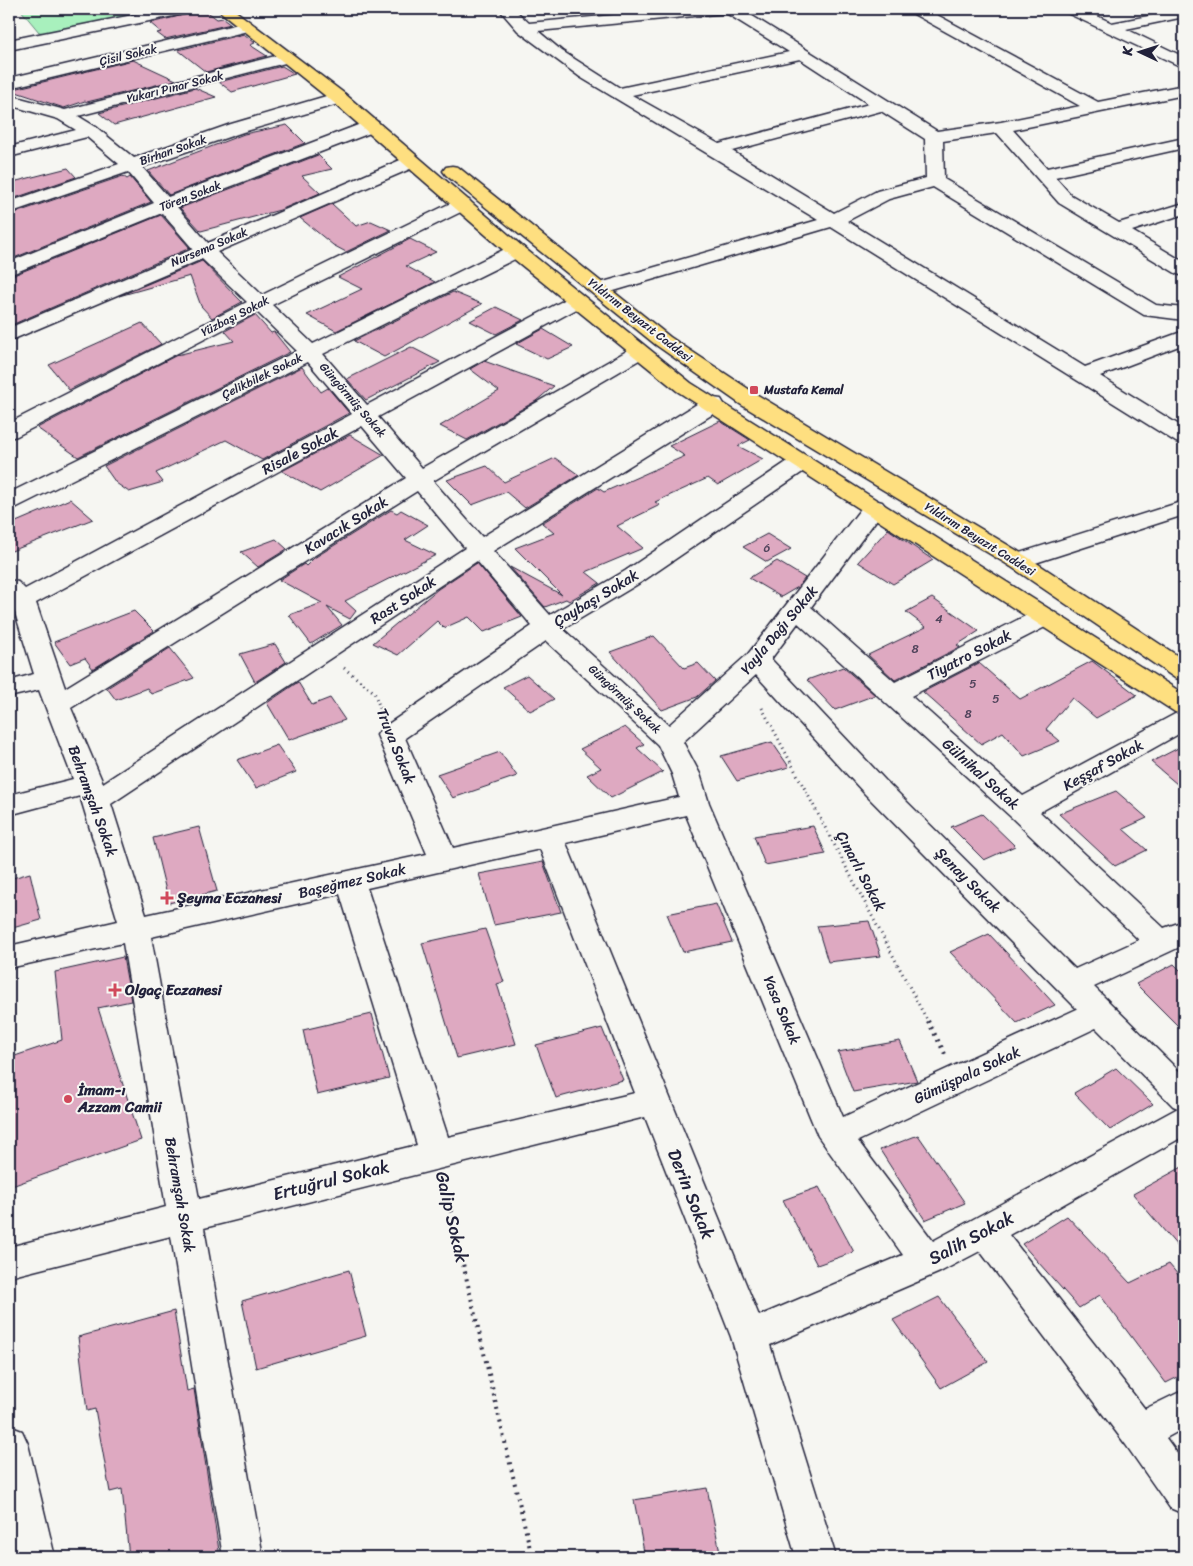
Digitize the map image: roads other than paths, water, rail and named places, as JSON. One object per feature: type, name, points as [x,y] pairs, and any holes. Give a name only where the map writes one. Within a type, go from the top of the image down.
[{"type":"main road","points":[[224,9],[248,18],[286,58],[339,98],[516,251],[684,386],[1184,706]]},
{"type":"main road","name":"Yıldırım Beyazıt Caddesi","points":[[248,18],[600,289],[662,341],[748,399],[1018,561],[1184,672]]},
{"type":"street","points":[[9,45],[183,9]]},
{"type":"street","points":[[506,9],[524,28],[589,76],[717,150],[1184,437]]},
{"type":"street","points":[[524,28],[723,9]]},
{"type":"street","points":[[731,9],[934,138],[1001,127],[1184,90]]},
{"type":"street","points":[[915,9],[1096,108]]},
{"type":"street","points":[[1070,9],[1184,63]]},
{"type":"street","points":[[1110,28],[1184,12]]},
{"type":"street","name":"Çisil Sokak","points":[[9,83],[248,18]]},
{"type":"street","points":[[1157,18],[1178,28]]},
{"type":"street","points":[[620,93],[803,54]]},
{"type":"street","name":"Yukarı Pınar Sokak","points":[[64,115],[286,58]]},
{"type":"street","name":"Birhan Sokak","points":[[9,208],[130,164],[262,120],[339,98]]},
{"type":"street","name":"Güngörmüş Sokak","points":[[9,100],[64,115],[90,131],[130,164],[204,250],[310,352],[421,478],[547,628],[669,740]]},
{"type":"street","points":[[717,150],[882,105]]},
{"type":"street","name":"Tören Sokak","points":[[9,269],[165,205],[372,126]]},
{"type":"street","points":[[1001,127],[1065,199],[1184,270]]},
{"type":"street","points":[[9,152],[90,131]]},
{"type":"street","points":[[934,138],[935,181]]},
{"type":"street","points":[[1042,174],[1184,143]]},
{"type":"street","name":"Nursema Sokak","points":[[9,335],[411,162]]},
{"type":"street","points":[[600,289],[833,221],[883,195],[935,181],[1151,311],[1184,314]]},
{"type":"street","name":"Yüzbaşı Sokak","points":[[9,431],[258,304],[463,204]]},
{"type":"street","points":[[1117,230],[1184,208]]},
{"type":"street","name":"Çelikbilek Sokak","points":[[9,502],[516,251]]},
{"type":"street","name":"Risale Sokak","points":[[16,593],[366,416],[577,301]]},
{"type":"street","points":[[1082,375],[1184,337]]},
{"type":"street","name":"Kavacık Sokak","points":[[9,689],[54,692],[640,352]]},
{"type":"street","name":"Rast Sokak","points":[[9,805],[93,793],[322,652],[481,548],[713,404]]},
{"type":"street","name":"Çaybaşı Sokak","points":[[390,735],[547,628],[634,576],[802,462]]},
{"type":"street","name":"Yayla Dağı Sokak","points":[[669,740],[750,666],[798,608],[874,507]]},
{"type":"street","points":[[1018,561],[1184,508]]},
{"type":"street","name":"Behramşah Sokak","points":[[16,593],[93,793],[135,928],[243,1557]]},
{"type":"street","name":"Gülnihal Sokak","points":[[798,608],[1021,810],[1173,937]]},
{"type":"street","name":"Tiyatro Sokak","points":[[894,694],[1044,617]]},
{"type":"street","name":"Şenay Sokak","points":[[750,666],[875,787],[1184,1097]]},
{"type":"street","name":"Keşşaf Sokak","points":[[1021,810],[1184,720]]},
{"type":"street","name":"Truva Sokak","points":[[390,735],[444,859]]},
{"type":"street","name":"Yasa Sokak","points":[[669,740],[686,774],[695,802],[835,1136],[928,1261]]},
{"type":"street","name":"Başeğmez Sokak","points":[[9,957],[351,882],[444,859],[549,838],[695,802]]},
{"type":"street","name":"Derin Sokak","points":[[549,838],[653,1102],[749,1337],[816,1557]]},
{"type":"street","name":"Galip Sokak","points":[[351,882],[437,1154]]},
{"type":"street","points":[[1072,984],[1173,937]]},
{"type":"street","name":"Gümüşpala Sokak","points":[[835,1136],[1099,1013]]},
{"type":"street","name":"Ertuğrul Sokak","points":[[9,1262],[437,1154],[653,1102]]},
{"type":"street","name":"Salih Sokak","points":[[749,1337],[928,1261],[1184,1120]]},
{"type":"street","points":[[985,1231],[1139,1432],[1184,1495]]},
{"type":"street","points":[[1139,1432],[1184,1408]]},
{"type":"street","points":[[9,1444],[35,1557]]},
{"type":"place","name":"Mustafa Kemal","points":[[754,390]]},
{"type":"place","name":"Şeyma Eczanesi","points":[[167,898]]},
{"type":"place","name":"Olgaç Eczanesi","points":[[115,990]]},
{"type":"place","name":"İmam-ı Azzam Camii","points":[[68,1099]]}]
